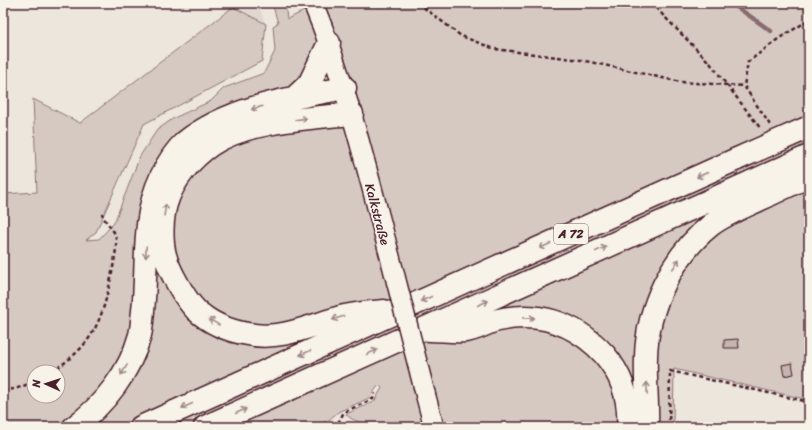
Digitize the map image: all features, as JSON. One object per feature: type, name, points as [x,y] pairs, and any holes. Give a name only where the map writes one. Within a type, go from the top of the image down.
[{"type":"highway","points":[[294,98],[309,84],[329,43]]},
{"type":"highway","points":[[74,427],[90,415],[109,395],[128,365],[140,335],[145,297],[149,212],[153,195],[168,160],[185,143],[221,120],[294,98],[345,88]]},
{"type":"highway","points":[[352,114],[298,119],[249,129],[231,134],[212,144],[194,158],[170,194],[166,204],[163,231],[165,255],[176,280],[196,309],[226,329],[249,335],[273,336],[304,329],[346,316],[405,308]]},
{"type":"highway","name":"A 72","points":[[141,427],[808,128]]},
{"type":"highway","name":"A 72","points":[[205,427],[421,330],[759,189],[809,156]]},
{"type":"highway","points":[[647,427],[646,357],[648,333],[661,289],[677,263],[693,241],[712,224],[759,189],[809,176]]},
{"type":"highway","points":[[421,330],[466,331],[495,321],[528,317],[557,322],[578,330],[598,348],[620,378],[626,397],[628,427]]},
{"type":"main road","name":"Kalkstraße","points":[[313,3],[345,88],[434,427]]},
{"type":"path","points":[[418,3],[461,36],[495,49],[581,60],[681,82],[744,86]]},
{"type":"path","points":[[651,3],[710,63],[727,85]]},
{"type":"path","points":[[760,113],[744,86],[748,62],[778,39],[809,20]]},
{"type":"path","points":[[65,364],[86,344],[98,323],[109,288],[116,240],[114,230],[103,217],[102,213]]},
{"type":"path","points":[[669,427],[670,371],[809,402]]},
{"type":"path","points":[[3,390],[15,390],[26,385]]},
{"type":"path","points":[[338,423],[344,412],[373,399],[375,393]]},
{"type":"path","points":[[324,427],[338,423],[360,427]]},
{"type":"shaded area","points":[[226,3],[257,3],[266,24],[233,7]]},
{"type":"shaded area","points":[[272,3],[285,3],[287,19],[322,3],[809,3],[809,400],[674,369],[673,427],[368,427],[348,417],[346,414],[374,402],[382,388],[379,385],[369,398],[338,412],[330,419],[315,427],[3,427],[3,194],[37,192],[33,99],[80,123],[233,7],[266,24],[262,61],[144,124],[96,232],[86,240],[99,239],[114,223],[140,156],[157,130],[174,118],[211,101],[224,88],[264,73],[275,51],[273,26],[278,23]]},
{"type":"building","points":[[738,339],[739,348],[724,348],[724,340]]},
{"type":"building","points":[[792,363],[794,374],[784,376],[782,365]]},
{"type":"waterway","points":[[731,3],[771,31]]}]
